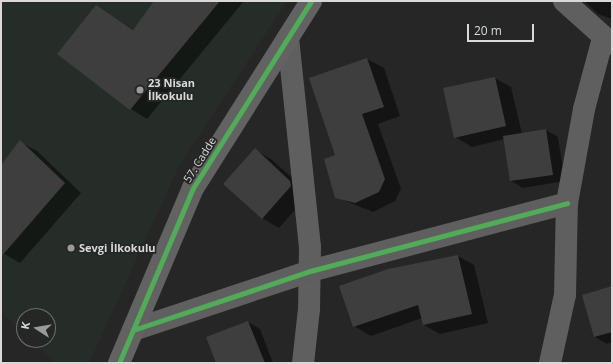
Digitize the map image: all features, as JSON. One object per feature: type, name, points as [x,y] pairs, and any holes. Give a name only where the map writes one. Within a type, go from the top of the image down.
[{"type":"street","name":"57. Cadde","points":[[119,363],[193,188],[311,1]]},
{"type":"street","points":[[550,363],[565,294],[567,203],[584,109],[608,41],[564,1]]},
{"type":"street","points":[[288,38],[310,271],[303,363]]},
{"type":"street","points":[[133,330],[310,271],[567,203]]},
{"type":"shaded area","points":[[1,1],[287,1],[179,166],[89,363],[56,363],[40,348],[56,348],[56,308],[16,308],[16,326],[1,312]]},
{"type":"building","points":[[154,1],[220,1],[130,110],[57,54],[96,5],[133,30]]},
{"type":"building","points":[[367,58],[384,107],[362,114],[385,179],[379,192],[355,203],[335,198],[324,159],[335,155],[309,78]]},
{"type":"building","points":[[495,77],[506,126],[454,138],[443,88]]},
{"type":"building","points":[[546,129],[553,175],[510,181],[503,136]]},
{"type":"building","points":[[20,140],[65,183],[1,257],[1,165]]},
{"type":"building","points":[[255,148],[290,181],[291,186],[262,219],[223,184]]},
{"type":"building","points":[[458,255],[472,314],[423,325],[418,305],[353,327],[339,286],[388,269]]},
{"type":"building","points":[[612,286],[612,332],[594,337],[582,295]]},
{"type":"building","points":[[248,321],[265,363],[216,363],[206,337]]},
{"type":"cycle path","points":[[119,363],[193,188],[311,1]]},
{"type":"cycle path","points":[[133,330],[310,271],[567,203]]},
{"type":"place","name":"23 Nisan İlkokulu","points":[[140,90]]},
{"type":"place","name":"Sevgi İlkokulu","points":[[71,248]]}]
